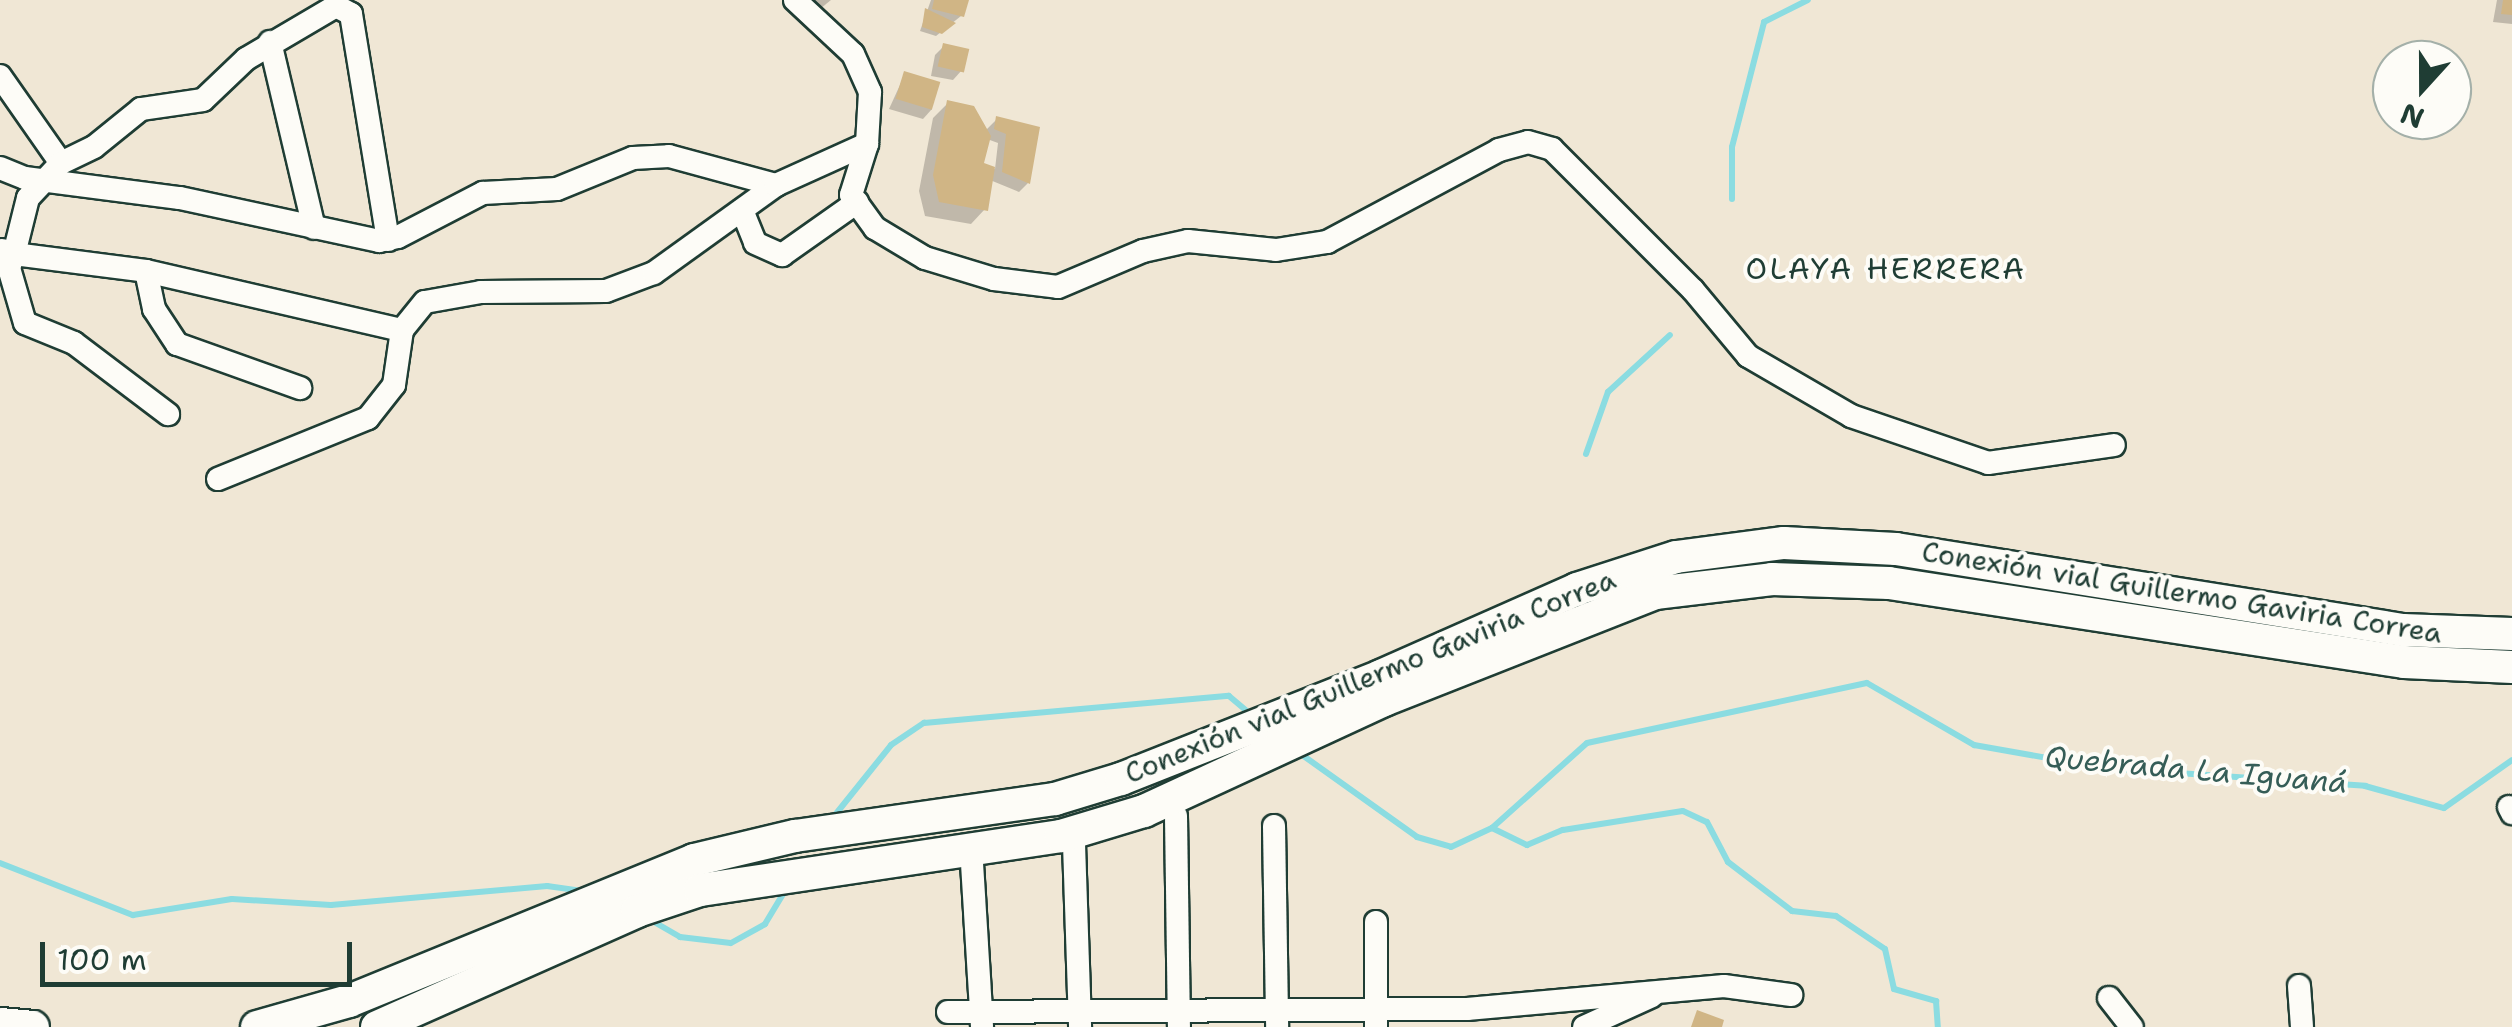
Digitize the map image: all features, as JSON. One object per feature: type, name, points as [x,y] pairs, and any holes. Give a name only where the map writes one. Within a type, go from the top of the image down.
[{"type":"highway","name":"Conexión vial Guillermo Gaviria Correa","points":[[258,1027],[700,890],[1100,826],[1626,570],[1784,543],[1987,561],[2403,630],[2512,634]]},
{"type":"highway","name":"Conexión vial Guillermo Gaviria Correa","points":[[1383,688],[1655,593],[1772,579],[1889,583],[2404,662],[2512,667]]},
{"type":"highway","name":"Conexión vial Guillermo Gaviria Correa","points":[[377,1027],[543,936]]},
{"type":"highway","points":[[0,1024],[33,1027]]},
{"type":"street","points":[[795,0],[853,54],[870,92],[867,144],[852,194],[875,228],[925,258],[994,279],[1058,287],[1143,251],[1188,241],[1276,250],[1328,242],[1499,150],[1528,142],[1552,150],[1693,290],[1748,356],[1852,416],[1988,463],[2114,445]]},
{"type":"street","points":[[168,414],[74,344],[25,324],[7,251],[28,198],[53,171],[94,147],[141,109],[204,100],[270,42],[336,6],[348,8],[388,240]]},
{"type":"street","points":[[270,42],[314,228]]},
{"type":"street","points":[[0,76],[53,171]]},
{"type":"street","points":[[218,479],[368,418],[394,385],[402,330],[426,302],[481,292],[606,292],[654,273],[776,186],[867,144]]},
{"type":"street","points":[[0,168],[53,171],[314,228],[388,240],[483,193],[557,189],[633,158],[669,156],[776,186]]},
{"type":"street","points":[[742,210],[755,244],[782,255],[857,202]]},
{"type":"street","points":[[7,251],[146,271],[402,330]]},
{"type":"street","points":[[146,271],[154,308],[177,344],[300,388]]},
{"type":"street","points":[[1176,816],[1178,1017]]},
{"type":"street","points":[[1274,826],[1277,1017]]},
{"type":"street","points":[[1074,844],[1080,1018]]},
{"type":"street","points":[[972,863],[982,1019]]},
{"type":"street","points":[[1376,922],[1376,1017]]},
{"type":"street","points":[[948,1012],[982,1019],[1376,1017],[1724,986],[1791,995]]},
{"type":"street","points":[[2299,986],[2302,1027]]},
{"type":"street","points":[[1584,1027],[1660,992]]},
{"type":"street","points":[[2109,998],[2132,1027]]},
{"type":"building","points":[[934,0],[969,0],[964,17],[932,9]]},
{"type":"building","points":[[2503,0],[2512,0],[2512,15],[2501,14]]},
{"type":"building","points":[[925,8],[956,23],[942,34],[922,27]]},
{"type":"building","points":[[943,43],[969,49],[964,72],[938,66]]},
{"type":"building","points":[[904,71],[940,82],[932,110],[896,99]]},
{"type":"building","points":[[947,100],[974,106],[991,136],[984,163],[995,167],[988,211],[939,202],[933,175]]},
{"type":"building","points":[[996,116],[1040,127],[1030,184],[1002,172],[1006,134],[994,129]]},
{"type":"building","points":[[1697,1010],[1724,1020],[1722,1027],[1691,1027]]},
{"type":"waterway","points":[[1732,199],[1732,147],[1764,22],[1808,0]]},
{"type":"waterway","points":[[1586,454],[1608,392],[1670,335]]},
{"type":"waterway","name":"Quebrada La Iguaná","points":[[1298,752],[1417,837],[1451,847],[1492,828],[1587,743],[1867,683],[1974,745],[2104,768],[2365,786],[2444,808],[2512,760]]},
{"type":"waterway","name":"Quebrada La Iguaná","points":[[831,820],[891,745],[924,723],[1229,696],[1253,716]]},
{"type":"waterway","points":[[1492,828],[1527,845],[1563,830],[1683,811],[1707,822],[1728,862],[1792,911],[1836,916],[1885,949],[1894,989],[1936,1001],[1938,1027]]},
{"type":"waterway","name":"Quebrada La Iguaná","points":[[0,863],[133,915],[232,899],[331,905],[547,886],[584,891]]},
{"type":"waterway","name":"Quebrada La Iguaná","points":[[649,919],[680,937],[731,943],[765,924],[786,889]]},
{"type":"district","name":"OLAYA HERRERA","points":[[1886,269]]}]
